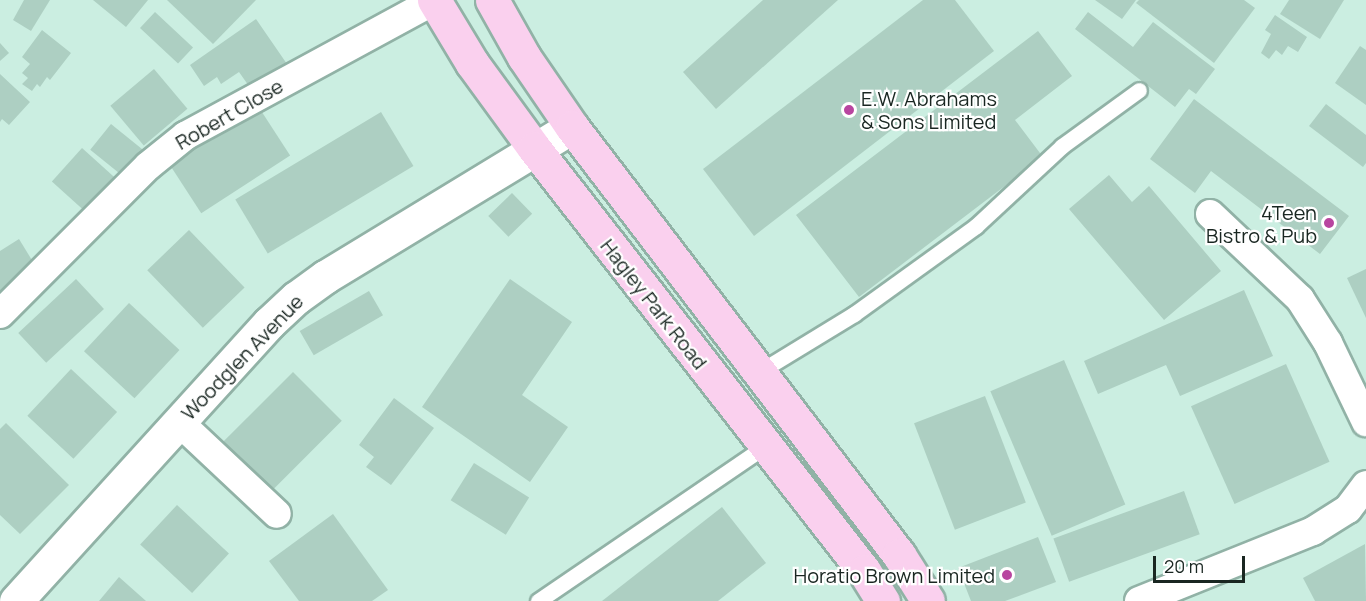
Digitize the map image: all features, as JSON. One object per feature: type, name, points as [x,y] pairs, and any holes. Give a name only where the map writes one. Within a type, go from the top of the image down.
[{"type":"main road","points":[[492,0],[524,57],[572,127],[899,555],[928,601]]},
{"type":"main road","name":"Hagley Park Road","points":[[434,1],[472,63],[534,148],[864,571],[883,601]]},
{"type":"street","name":"Robert Close","points":[[0,314],[148,166],[185,136],[434,1]]},
{"type":"street","name":"Woodglen Avenue","points":[[16,601],[296,298],[534,148],[572,127]]},
{"type":"street","points":[[1210,214],[1300,299],[1328,343],[1366,422]]},
{"type":"street","points":[[179,422],[277,514]]},
{"type":"street","points":[[1139,601],[1313,531],[1348,509],[1365,489]]},
{"type":"lane","points":[[759,372],[854,314],[976,226],[1062,146],[1139,90]]},
{"type":"lane","points":[[538,601],[765,447]]},
{"type":"building","points":[[24,0],[50,0],[31,31],[13,20]]},
{"type":"building","points":[[93,0],[148,0],[126,27]]},
{"type":"building","points":[[167,0],[256,0],[213,44]]},
{"type":"building","points":[[763,0],[838,0],[716,109],[683,72]]},
{"type":"building","name":"E.W. Abrahams & Sons Limited","points":[[923,0],[955,0],[994,51],[754,236],[703,169]]},
{"type":"building","points":[[1095,0],[1136,0],[1122,19]]},
{"type":"building","points":[[1139,0],[1244,0],[1255,8],[1214,63],[1136,3]]},
{"type":"building","points":[[1289,0],[1344,0],[1320,39],[1280,14]]},
{"type":"building","points":[[155,12],[193,47],[178,64],[140,28]]},
{"type":"building","points":[[1088,12],[1133,47],[1153,22],[1215,69],[1196,94],[1189,89],[1175,107],[1075,29]]},
{"type":"building","points":[[1275,15],[1307,37],[1298,52],[1288,46],[1282,55],[1276,50],[1269,59],[1261,53],[1271,34],[1265,30]]},
{"type":"building","points":[[256,19],[287,64],[251,89],[239,72],[221,84],[217,77],[204,86],[190,65]]},
{"type":"building","points":[[42,30],[71,53],[50,80],[47,77],[40,87],[37,84],[32,91],[22,84],[28,78],[22,73],[30,64],[22,57]]},
{"type":"building","points":[[1038,31],[1072,76],[1015,120],[1043,157],[859,297],[796,215]]},
{"type":"building","points":[[0,43],[9,53],[0,61]]},
{"type":"building","points":[[1360,46],[1366,50],[1366,105],[1335,83]]},
{"type":"building","points":[[154,69],[187,109],[144,145],[110,106]]},
{"type":"building","points":[[0,74],[30,102],[9,125],[2,119],[0,122]]},
{"type":"building","points":[[1194,99],[1349,216],[1320,254],[1211,171],[1195,193],[1150,159]]},
{"type":"building","points":[[1326,104],[1366,135],[1366,163],[1363,167],[1309,126]]},
{"type":"building","points":[[258,106],[290,155],[201,213],[169,164]]},
{"type":"building","points":[[381,112],[413,166],[268,254],[235,200]]},
{"type":"building","points":[[111,124],[146,152],[125,178],[90,150]]},
{"type":"building","points":[[82,148],[117,179],[87,213],[52,181]]},
{"type":"building","points":[[1109,175],[1132,202],[1149,186],[1221,271],[1164,320],[1069,209]]},
{"type":"building","points":[[512,193],[532,214],[508,237],[488,216]]},
{"type":"building","points":[[189,230],[245,288],[203,328],[147,270]]},
{"type":"building","points":[[19,239],[38,270],[0,293],[0,251]]},
{"type":"building","points":[[1366,269],[1366,318],[1347,278]]},
{"type":"building","points":[[76,279],[104,309],[46,363],[18,333]]},
{"type":"building","points":[[510,279],[572,322],[522,395],[568,427],[530,482],[422,407]]},
{"type":"building","points":[[1244,290],[1273,356],[1180,396],[1166,365],[1098,394],[1084,361]]},
{"type":"building","points":[[369,291],[383,315],[314,355],[300,331]]},
{"type":"building","points":[[129,303],[179,350],[134,398],[84,351]]},
{"type":"building","points":[[1064,360],[1125,505],[1052,536],[990,391]]},
{"type":"building","points":[[1286,364],[1330,462],[1235,504],[1191,406]]},
{"type":"building","points":[[71,369],[117,412],[73,459],[27,416]]},
{"type":"building","points":[[293,372],[342,421],[270,493],[221,444]]},
{"type":"building","points":[[985,396],[1026,502],[955,530],[914,423]]},
{"type":"building","points":[[394,398],[434,428],[391,485],[366,467],[374,457],[359,445]]},
{"type":"building","points":[[6,423],[69,485],[20,534],[0,515],[0,429]]},
{"type":"building","points":[[474,463],[529,497],[506,535],[451,500]]},
{"type":"building","points":[[1184,491],[1200,534],[1069,582],[1053,539]]},
{"type":"building","points":[[177,505],[229,553],[192,593],[140,544]]},
{"type":"building","points":[[722,507],[766,563],[718,601],[602,601]]},
{"type":"building","points":[[333,514],[388,590],[372,601],[299,601],[269,561]]},
{"type":"building","name":"Horatio Brown Limited","points":[[1038,537],[1056,582],[1005,601],[971,601],[958,568]]},
{"type":"building","points":[[1365,544],[1366,601],[1315,601],[1303,578]]},
{"type":"building","points":[[119,577],[146,601],[99,601]]},
{"type":"place","name":"E.W. Abrahams & Sons Limited","points":[[849,110]]},
{"type":"place","name":"4Teen Bistro & Pub","points":[[1329,223]]},
{"type":"place","name":"Horatio Brown Limited","points":[[1007,575]]}]
